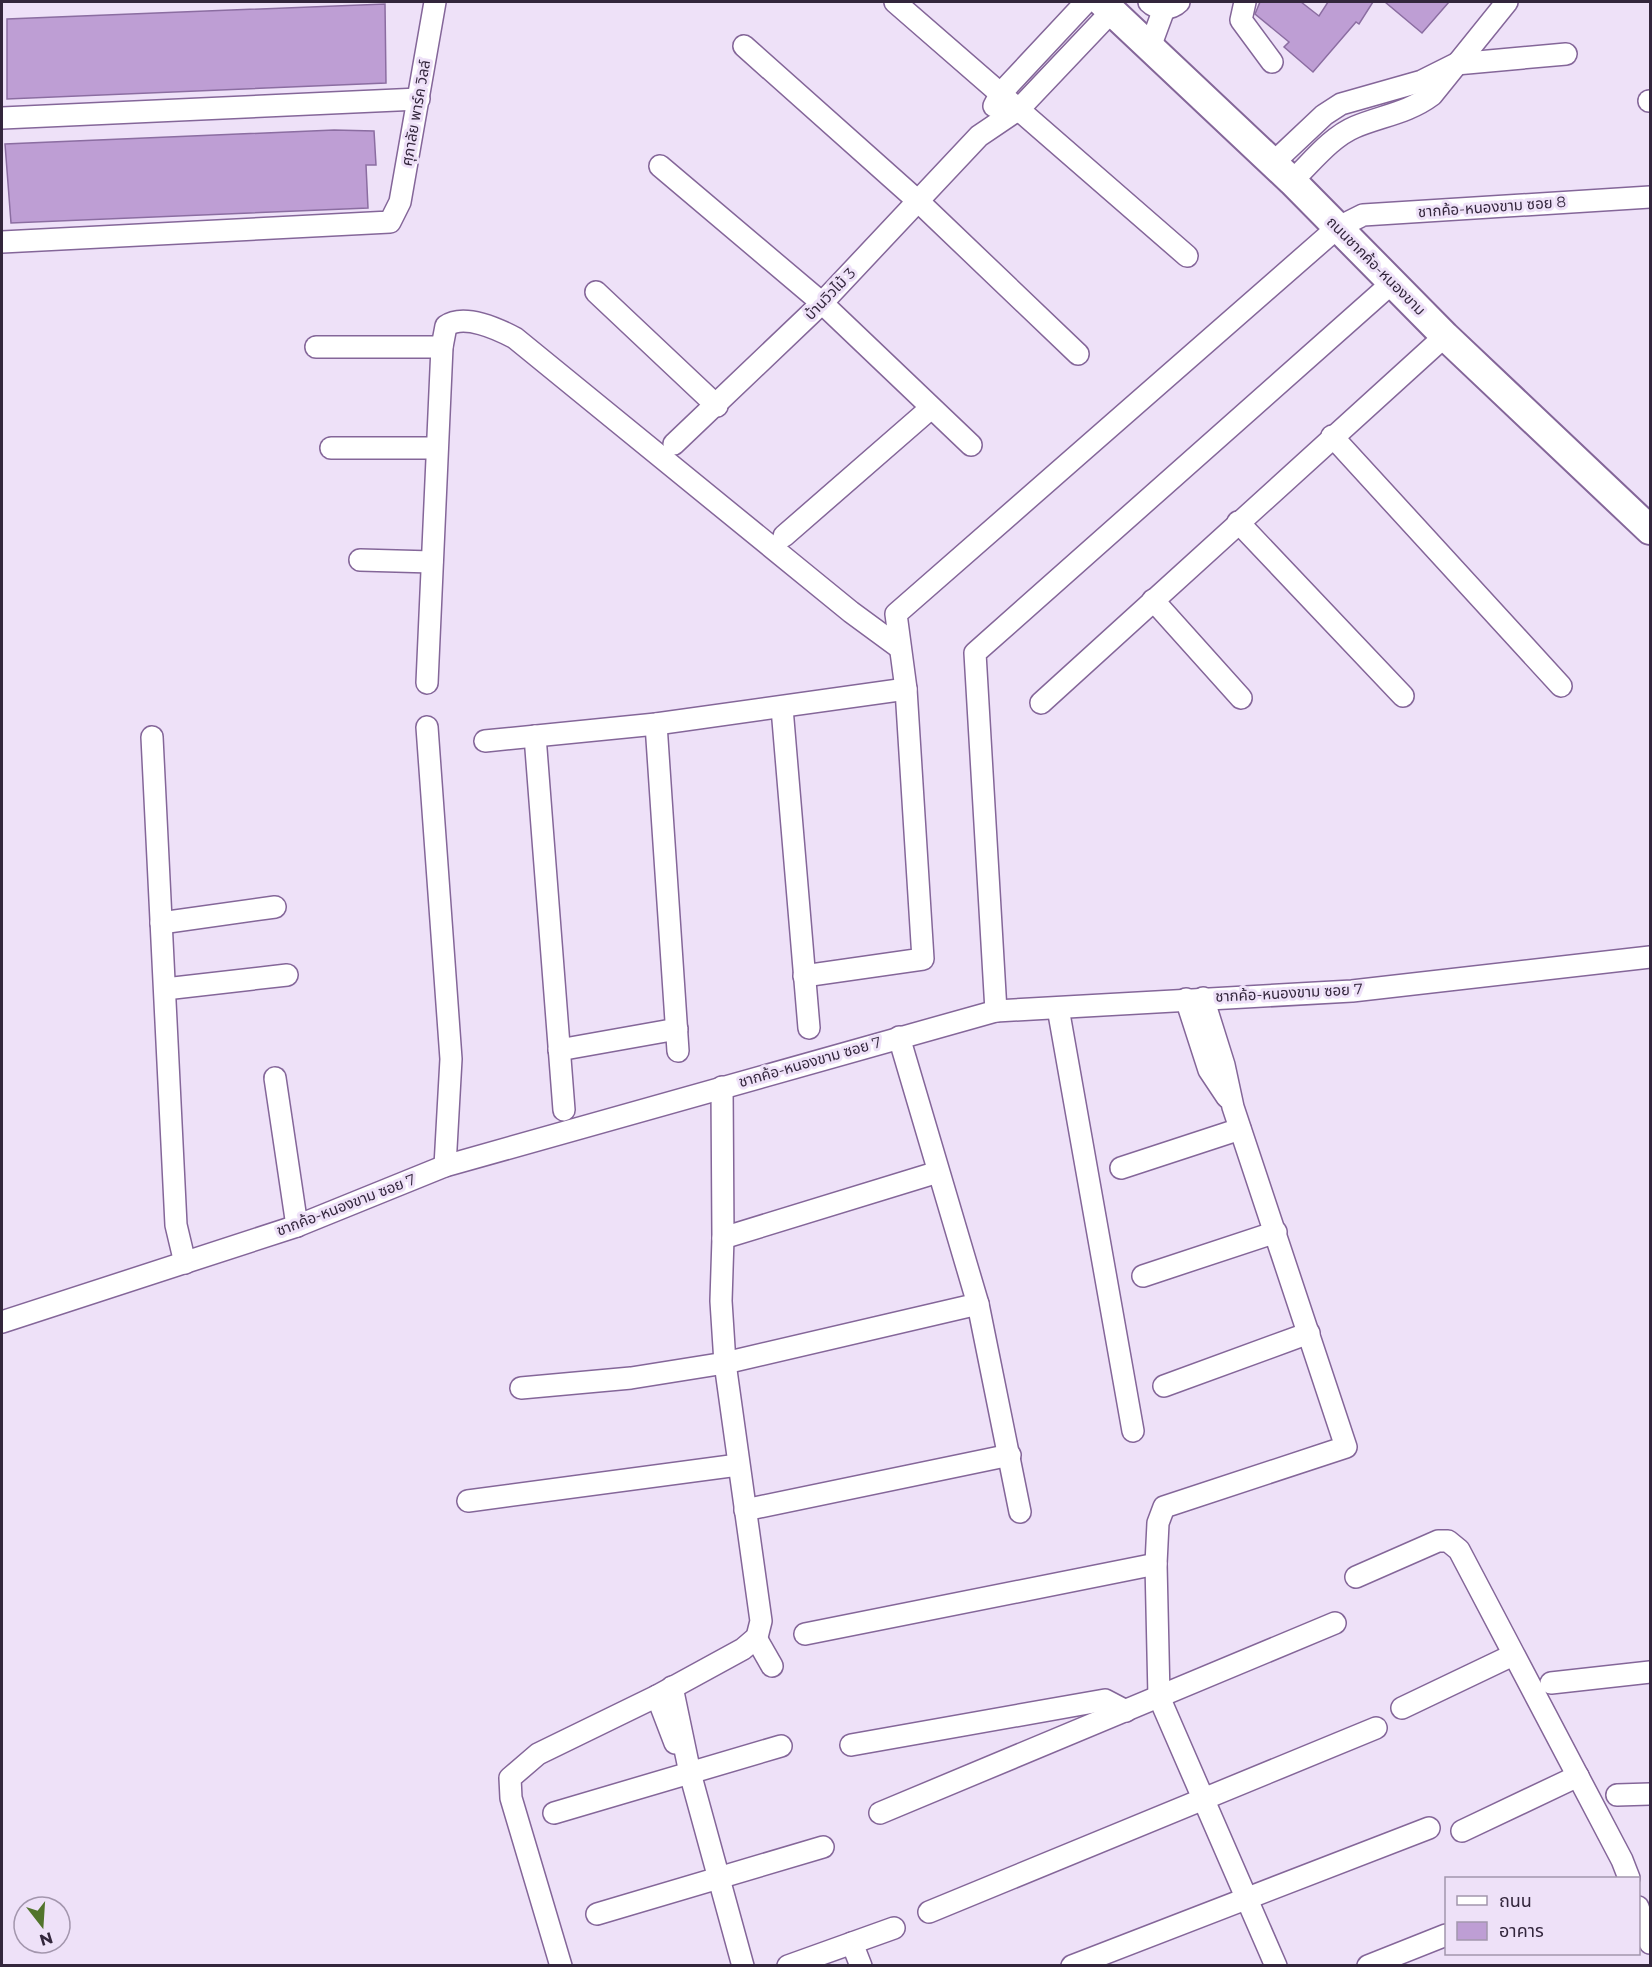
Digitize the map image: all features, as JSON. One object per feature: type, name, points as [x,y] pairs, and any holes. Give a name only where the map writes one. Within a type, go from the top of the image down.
[{"type":"street","name":"ศุภาลัย พาร์ค วิลล์","points":[[2,242],[390,222],[400,202],[435,2]]},
{"type":"street","points":[[895,2],[1187,256]]},
{"type":"street","points":[[1245,2],[1241,20],[1272,62]]},
{"type":"street","points":[[1456,64],[1507,2]]},
{"type":"street","name":"บ้านวิวไม้ 3","points":[[979,136],[1001,93],[1103,4]]},
{"type":"street","name":"บ้านวิวไม้ 3","points":[[674,444],[717,406],[822,303],[979,136],[1019,109],[1103,4]]},
{"type":"street","name":"ถนนชากค้อ-หนองขาม","points":[[1103,4],[1282,172],[1445,336],[1650,530]]},
{"type":"street","points":[[1150,47],[1164,4]]},
{"type":"street","points":[[744,46],[919,202],[1078,354]]},
{"type":"street","points":[[1282,172],[1324,115],[1341,104],[1422,81],[1456,64],[1566,54]]},
{"type":"street","points":[[2,118],[418,99]]},
{"type":"street","points":[[660,166],[822,303],[971,446]]},
{"type":"street","name":"ชากค้อ-หนองขาม ซอย 8","points":[[900,648],[896,614],[1337,228],[1363,215],[1650,197]]},
{"type":"street","points":[[996,1011],[975,653],[1392,283]]},
{"type":"street","points":[[596,292],[717,406]]},
{"type":"street","points":[[427,683],[442,347],[446,326],[459,322],[483,325],[515,338],[851,612],[900,648],[906,689],[923,959],[804,976]]},
{"type":"street","points":[[1041,704],[1332,436],[1445,336]]},
{"type":"street","points":[[316,348],[442,347]]},
{"type":"street","points":[[784,536],[931,408]]},
{"type":"street","points":[[1332,436],[1561,686]]},
{"type":"street","points":[[331,448],[437,448]]},
{"type":"street","points":[[1238,522],[1403,696]]},
{"type":"street","points":[[360,560],[432,562]]},
{"type":"street","points":[[1153,600],[1240,698]]},
{"type":"street","points":[[485,741],[656,724],[906,689]]},
{"type":"street","points":[[782,708],[809,1028]]},
{"type":"street","points":[[656,724],[678,1051]]},
{"type":"street","points":[[427,727],[451,1059],[445,1166]]},
{"type":"street","points":[[535,736],[564,1110]]},
{"type":"street","points":[[152,737],[176,1225],[185,1263]]},
{"type":"street","points":[[161,923],[275,907]]},
{"type":"street","name":"ชากค้อ-หนองขาม ซอย 7","points":[[2,1322],[297,1227],[445,1166],[996,1011],[1195,998],[1352,991],[1650,957]]},
{"type":"street","points":[[165,989],[287,975]]},
{"type":"street","points":[[1195,998],[1224,1065],[1240,1129],[1346,1448],[1164,1507],[1158,1523],[1155,1564],[1159,1697],[1276,1965]]},
{"type":"street","points":[[1058,1008],[1133,1431]]},
{"type":"street","points":[[559,1050],[677,1029]]},
{"type":"street","points":[[898,1037],[978,1304],[1020,1512]]},
{"type":"street","points":[[275,1078],[297,1227]]},
{"type":"street","points":[[561,1965],[512,1798],[510,1778],[538,1755],[664,1692],[743,1649],[756,1638],[761,1621],[725,1363],[721,1302],[722,1087]]},
{"type":"street","points":[[1120,1168],[1240,1129]]},
{"type":"street","points":[[723,1238],[938,1172]]},
{"type":"street","points":[[1143,1276],[1276,1232]]},
{"type":"street","points":[[521,1388],[631,1378],[725,1363],[978,1304]]},
{"type":"street","points":[[1164,1386],[1309,1333]]},
{"type":"street","points":[[745,1510],[1010,1455]]},
{"type":"street","points":[[468,1501],[738,1465]]},
{"type":"street","points":[[1356,1577],[1438,1541],[1448,1541],[1459,1550],[1622,1860],[1629,1877]]},
{"type":"street","points":[[805,1634],[1155,1564]]},
{"type":"street","points":[[880,1813],[1335,1623]]},
{"type":"street","points":[[756,1638],[772,1666]]},
{"type":"street","points":[[1402,1708],[1513,1655]]},
{"type":"street","points":[[1551,1683],[1650,1672]]},
{"type":"street","points":[[664,1692],[690,1773],[743,1965]]},
{"type":"street","points":[[850,1745],[1105,1700],[1126,1711]]},
{"type":"street","points":[[929,1912],[1376,1728]]},
{"type":"street","points":[[554,1813],[781,1746]]},
{"type":"street","points":[[1462,1831],[1578,1776]]},
{"type":"street","points":[[1617,1795],[1650,1794]]},
{"type":"street","points":[[1072,1965],[1429,1828]]},
{"type":"street","points":[[597,1914],[823,1847]]},
{"type":"street","points":[[1640,1913],[1650,1943]]},
{"type":"street","points":[[788,1965],[894,1928]]},
{"type":"street","points":[[1368,1965],[1445,1935]]},
{"type":"street","points":[[852,1943],[861,1965]]},
{"type":"building","points":[[1260,2],[1301,2],[1319,16],[1328,2],[1373,2],[1359,24],[1356,22],[1313,72],[1284,47],[1289,42],[1255,14]]},
{"type":"building","points":[[1385,2],[1449,2],[1422,33]]},
{"type":"building","points":[[385,4],[386,83],[7,99],[7,19]]},
{"type":"building","points":[[334,130],[374,131],[376,165],[366,165],[368,208],[11,223],[5,144]]}]
